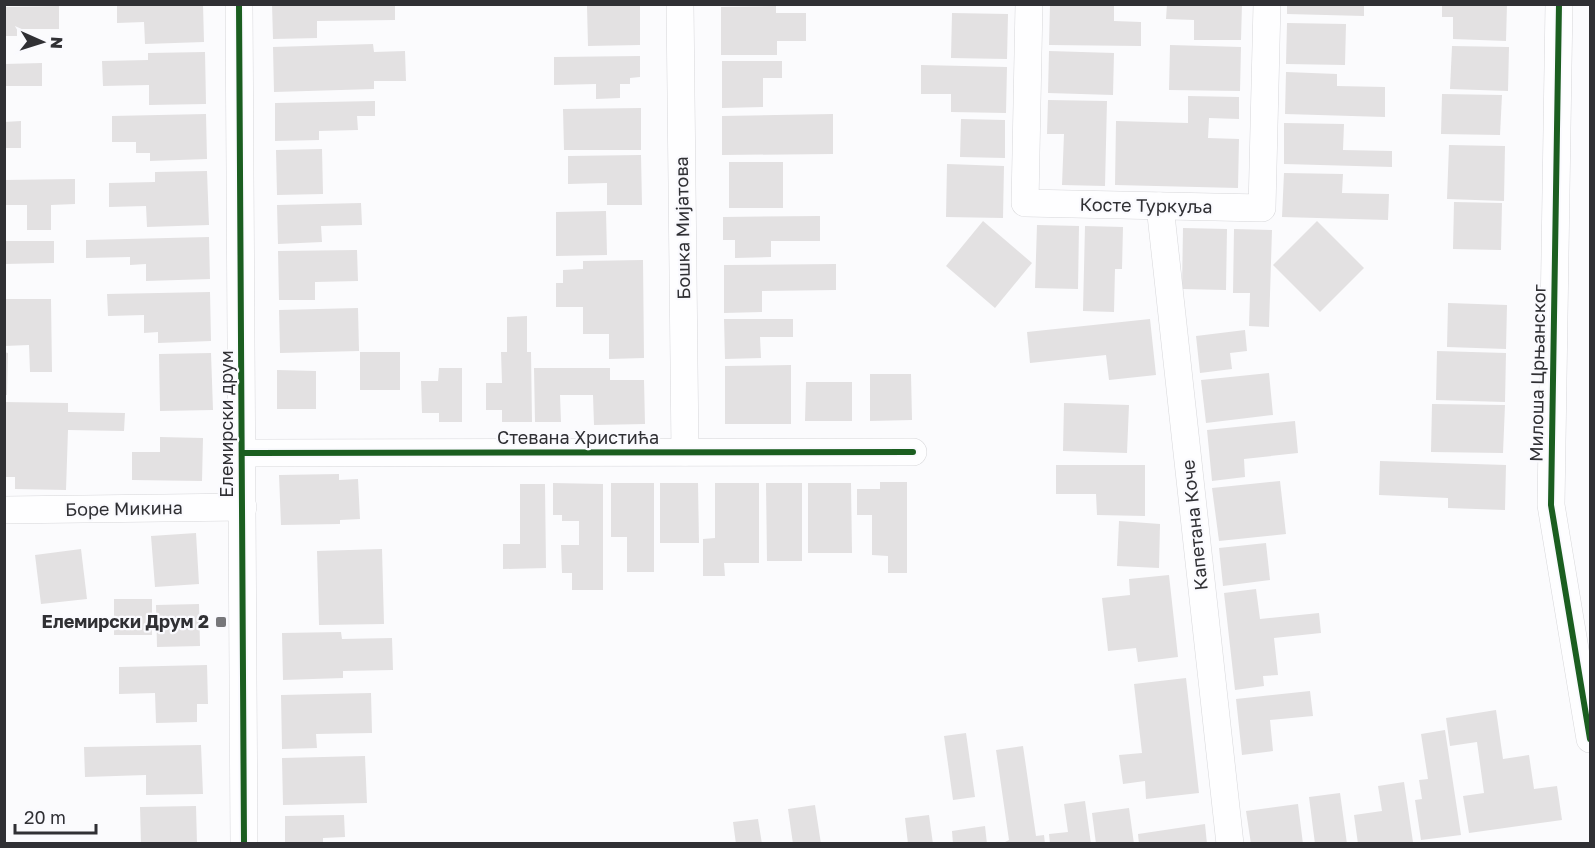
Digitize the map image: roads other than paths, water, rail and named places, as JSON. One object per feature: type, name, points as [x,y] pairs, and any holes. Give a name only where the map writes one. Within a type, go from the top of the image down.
[{"type":"street","name":"Елемирски друм","points":[[239,4],[244,843]]},
{"type":"street","name":"Бошка Мијатова","points":[[680,4],[685,453]]},
{"type":"street","name":"Косте Туркуља","points":[[1029,4],[1025,203],[1262,208],[1267,4]]},
{"type":"street","name":"Милоша Црњанског","points":[[1559,4],[1551,504],[1590,740]]},
{"type":"street","name":"Капетана Коче","points":[[1160,206],[1230,843]]},
{"type":"street","name":"Стевана Христића","points":[[242,453],[913,452]]},
{"type":"street","name":"Боре Микина","points":[[4,510],[243,507]]},
{"type":"place","name":"Елемирски Друм 2","points":[[221,622]]}]
